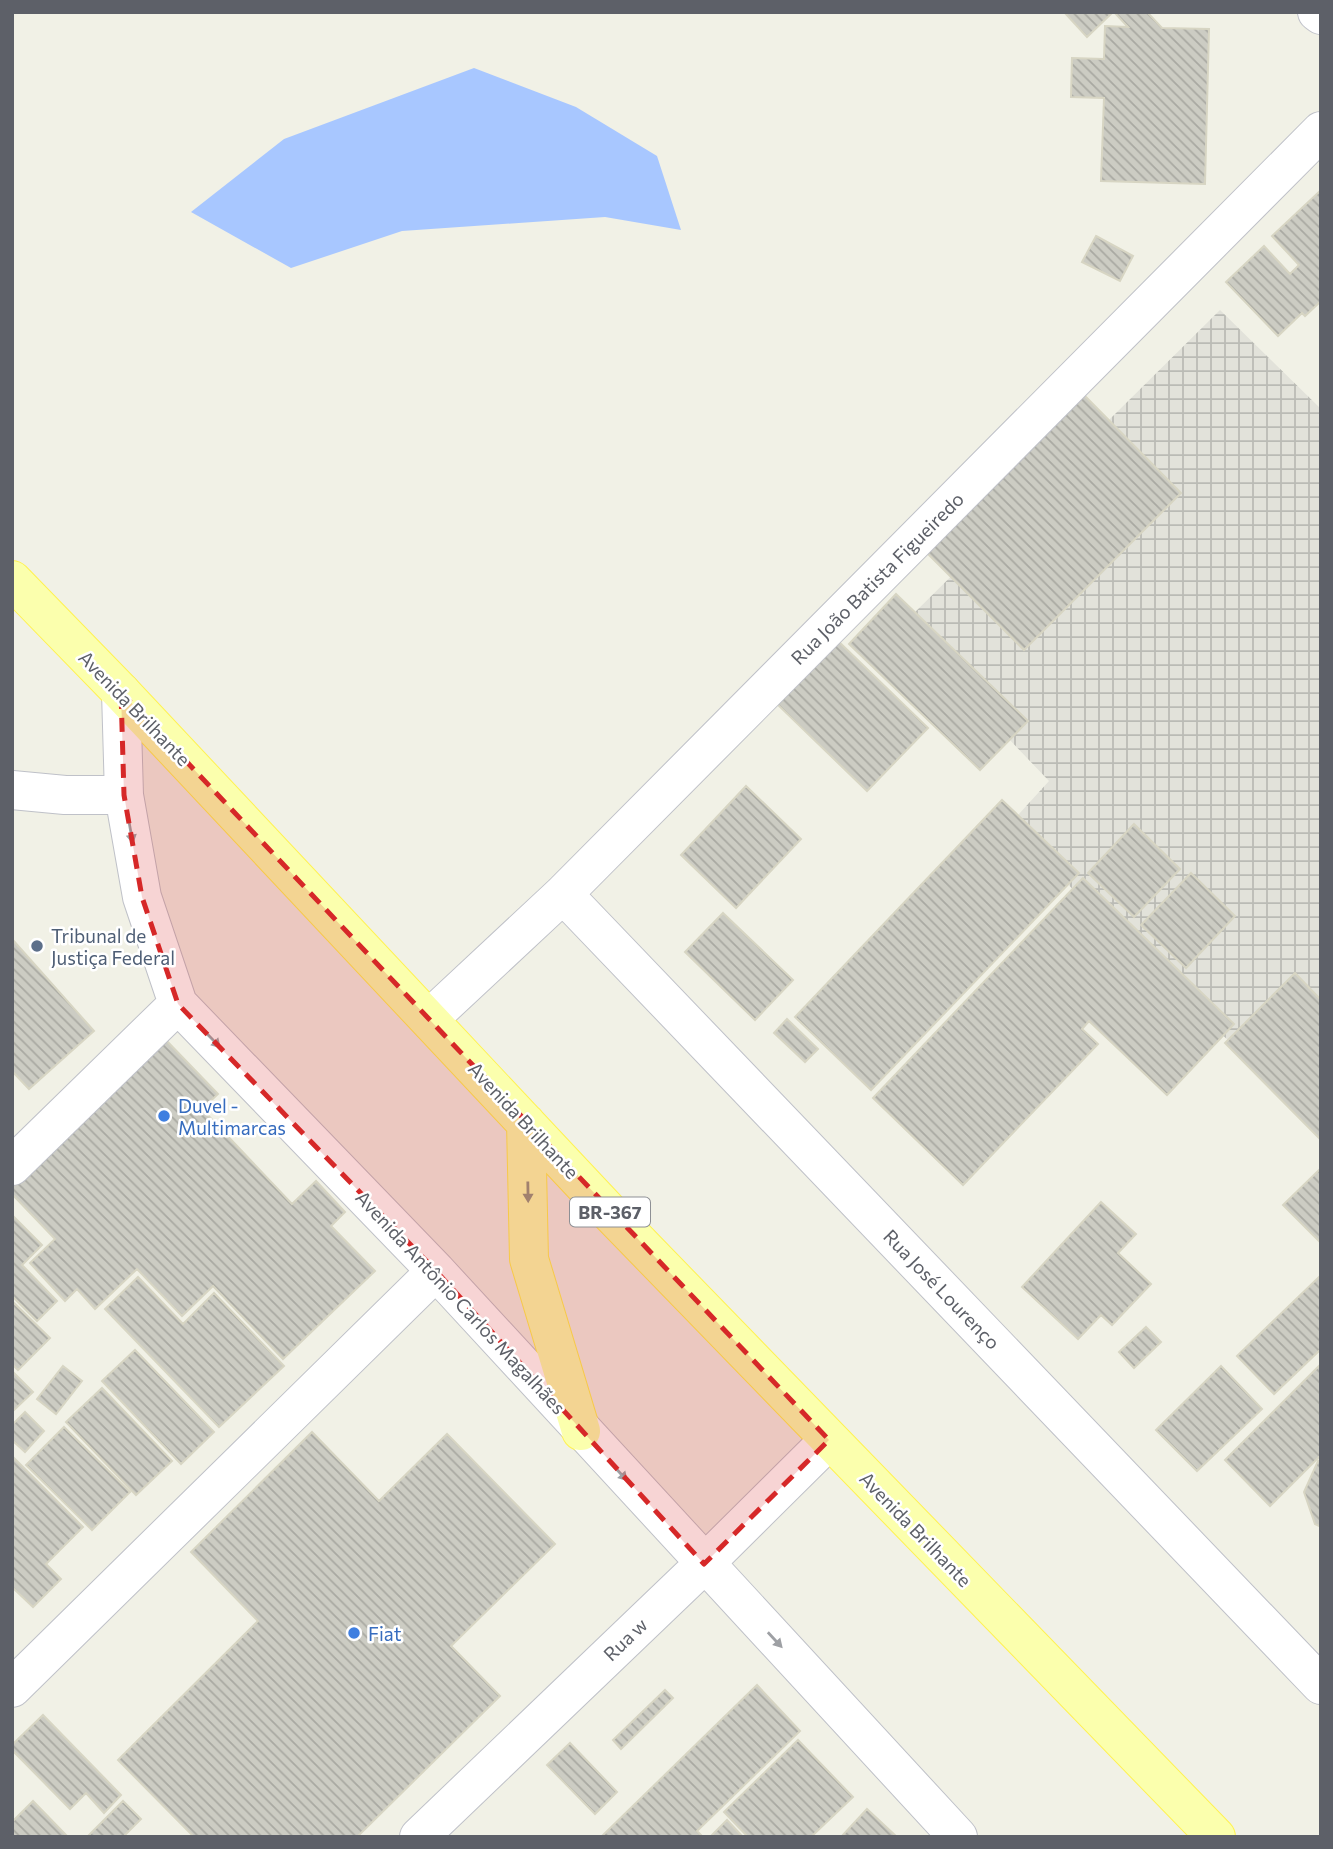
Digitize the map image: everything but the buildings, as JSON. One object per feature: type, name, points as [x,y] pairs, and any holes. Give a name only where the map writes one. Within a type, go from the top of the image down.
[{"type":"main road","name":"Avenida Brilhante","points":[[12,580],[121,692],[612,1215],[1216,1837]]},
{"type":"main road","points":[[526,1123],[529,1259],[581,1431]]},
{"type":"street","name":"Rua João Batista Figueiredo","points":[[429,1019],[563,894],[1321,131]]},
{"type":"street","name":"Avenida Antônio Carlos Magalhães","points":[[121,692],[124,795],[142,897],[178,1004],[436,1271],[958,1837]]},
{"type":"street","points":[[12,790],[65,795],[124,795]]},
{"type":"street","name":"Rua José Lourenço","points":[[563,894],[1321,1685]]},
{"type":"street","points":[[12,1166],[178,1004]]},
{"type":"street","points":[[12,1688],[436,1271]]},
{"type":"street","name":"Rua w","points":[[419,1837],[704,1564],[829,1440]]},
{"type":"highlighted area","points":[[121,692],[429,1019],[829,1440],[704,1564],[436,1271],[178,1004],[142,897],[124,795]]},
{"type":"shaded area","points":[[1220,310],[1321,409],[1321,1028],[1239,1051],[1008,826],[1049,781],[901,626]]},
{"type":"water","points":[[474,68],[576,107],[657,156],[681,230],[605,217],[402,231],[291,268],[191,212],[284,139]]},
{"type":"place","name":"Tribunal de Justiça Federal","points":[[37,946]]},
{"type":"place","name":"Duvel - Multimarcas","points":[[164,1116]]},
{"type":"place","name":"Fiat","points":[[354,1633]]}]
